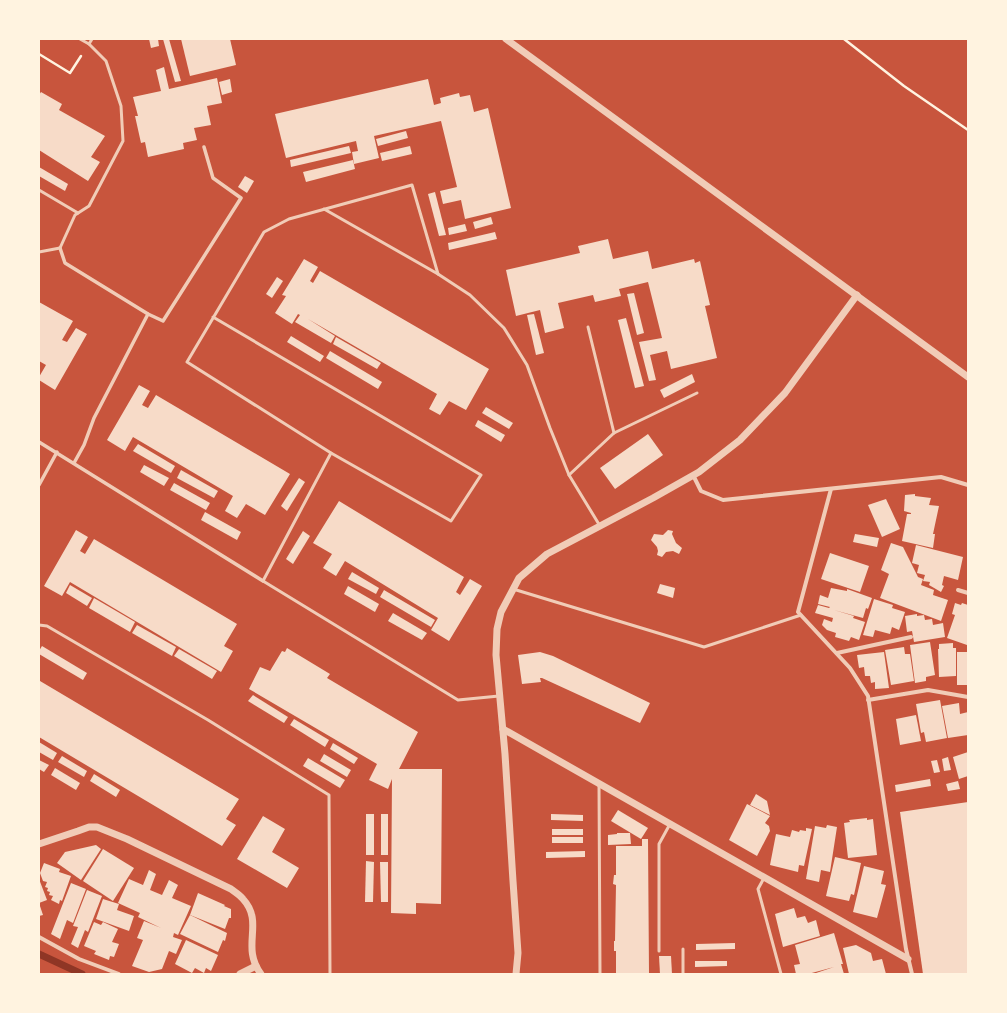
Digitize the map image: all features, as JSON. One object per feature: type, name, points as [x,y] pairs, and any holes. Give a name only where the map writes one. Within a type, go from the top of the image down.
[{"type":"street","points":[[506,39],[968,377]]},
{"type":"street","points":[[60,248],[64,263],[148,314],[163,321],[241,198],[213,178],[204,146]]},
{"type":"street","points":[[516,974],[518,953],[496,655],[497,629],[501,612],[519,578],[547,554],[693,475],[710,464],[740,440],[785,393],[857,295]]},
{"type":"street","points":[[74,463],[84,445],[94,418],[148,314]]},
{"type":"street","points":[[39,442],[263,581]]},
{"type":"street","points":[[39,485],[57,452]]},
{"type":"street","points":[[693,475],[701,491],[723,500],[941,477],[968,486]]},
{"type":"street","points":[[831,489],[798,612],[850,668],[868,696],[906,949],[912,974]]},
{"type":"street","points":[[958,590],[968,593]]},
{"type":"street","points":[[837,653],[911,637]]},
{"type":"street","points":[[868,700],[928,690],[968,697]]},
{"type":"street","points":[[502,729],[908,959]]},
{"type":"street","points":[[39,844],[89,827],[97,827],[127,839],[231,889],[243,899],[252,914],[254,928],[251,942],[251,952],[253,962],[261,974]]},
{"type":"street","points":[[39,937],[79,959],[119,974]]},
{"type":"street","points":[[240,974],[256,966]]},
{"type":"lane","points":[[39,252],[60,248],[75,215],[89,206],[123,141],[121,106],[106,61],[89,44],[80,39]]},
{"type":"lane","points":[[89,44],[92,39]]},
{"type":"lane","points":[[213,317],[482,475],[451,521],[331,454],[187,362],[213,317],[264,232],[289,219],[412,185],[438,274]]},
{"type":"lane","points":[[39,190],[78,213]]},
{"type":"lane","points":[[324,209],[438,274],[470,295],[504,328],[527,365],[569,475],[600,526]]},
{"type":"lane","points":[[588,327],[614,433]]},
{"type":"lane","points":[[569,475],[614,433],[697,393]]},
{"type":"lane","points":[[331,454],[263,581],[458,700],[499,696]]},
{"type":"lane","points":[[513,590],[704,647],[801,615]]},
{"type":"lane","points":[[39,625],[47,626],[208,720],[329,795],[330,974]]},
{"type":"lane","points":[[599,784],[600,974]]},
{"type":"lane","points":[[659,951],[659,844],[670,824]]},
{"type":"lane","points":[[765,877],[758,889],[781,974]]},
{"type":"lane","points":[[683,949],[684,974]]},
{"type":"path","points":[[844,39],[904,86],[968,130]]},
{"type":"path","points":[[39,54],[70,73],[89,44]]},
{"type":"building","points":[[149,39],[158,39],[159,46],[151,48]]},
{"type":"building","points":[[163,39],[169,39],[181,81],[175,82]]},
{"type":"building","points":[[181,39],[230,39],[236,65],[190,76]]},
{"type":"building","points":[[164,67],[169,89],[217,78],[222,103],[207,106],[211,125],[194,128],[197,140],[183,143],[184,149],[148,157],[145,142],[141,143],[135,116],[138,116],[133,97],[161,91],[156,70]]},
{"type":"building","points":[[230,79],[232,92],[222,95],[219,82]]},
{"type":"building","points":[[428,79],[434,105],[441,103],[440,98],[459,93],[460,97],[470,95],[474,112],[488,108],[511,208],[465,219],[461,200],[443,204],[440,191],[457,187],[441,121],[374,136],[379,158],[354,164],[352,152],[358,151],[356,141],[286,158],[275,114]]},
{"type":"building","points":[[41,92],[62,104],[59,110],[105,136],[91,157],[100,162],[88,181],[39,150],[39,95]]},
{"type":"building","points":[[406,131],[408,138],[378,146],[376,139]]},
{"type":"building","points":[[349,146],[351,153],[291,167],[290,160]]},
{"type":"building","points":[[410,146],[412,154],[382,161],[380,153]]},
{"type":"building","points":[[353,160],[355,169],[306,182],[303,172]]},
{"type":"building","points":[[39,167],[68,184],[65,191],[39,176]]},
{"type":"building","points":[[245,176],[254,181],[247,193],[238,187]]},
{"type":"building","points":[[435,192],[446,235],[439,236],[428,194]]},
{"type":"building","points":[[491,217],[493,224],[475,229],[473,222]]},
{"type":"building","points":[[465,224],[467,231],[449,235],[448,228]]},
{"type":"building","points":[[495,232],[497,239],[449,250],[448,243]]},
{"type":"building","points":[[608,239],[613,259],[648,251],[652,269],[694,259],[695,263],[700,261],[710,305],[705,306],[717,358],[671,369],[667,351],[650,355],[656,380],[649,381],[639,342],[662,338],[648,282],[619,289],[621,296],[595,302],[593,295],[558,303],[564,328],[545,333],[540,310],[516,316],[506,270],[580,253],[578,246]]},
{"type":"building","points":[[304,259],[318,267],[310,281],[313,283],[320,271],[489,369],[466,410],[449,401],[440,415],[429,409],[437,394],[308,319],[335,336],[331,343],[295,322],[300,315],[298,314],[292,324],[275,313],[286,296],[282,295]]},
{"type":"building","points":[[277,277],[283,281],[272,298],[266,294]]},
{"type":"building","points":[[634,293],[644,333],[637,335],[627,294]]},
{"type":"building","points":[[39,302],[73,321],[62,340],[67,342],[76,328],[87,334],[55,390],[39,380],[39,377],[46,365],[39,361]]},
{"type":"building","points":[[534,314],[544,353],[536,355],[527,315]]},
{"type":"building","points":[[626,318],[644,386],[635,388],[618,320]]},
{"type":"building","points":[[291,336],[324,356],[320,362],[287,342]]},
{"type":"building","points":[[336,337],[381,363],[377,369],[333,344]]},
{"type":"building","points":[[330,351],[382,382],[378,389],[326,358]]},
{"type":"building","points":[[692,374],[695,382],[664,398],[660,390]]},
{"type":"building","points":[[139,385],[150,391],[142,405],[148,408],[156,395],[290,474],[265,515],[246,504],[237,518],[225,511],[233,496],[133,437],[125,451],[107,440]]},
{"type":"building","points":[[486,407],[513,423],[509,429],[482,413]]},
{"type":"building","points":[[478,420],[505,435],[501,442],[475,426]]},
{"type":"building","points":[[648,434],[663,455],[615,489],[600,468]]},
{"type":"building","points":[[138,444],[175,466],[171,473],[133,451]]},
{"type":"building","points":[[144,465],[169,478],[164,486],[140,472]]},
{"type":"building","points":[[181,470],[218,491],[214,498],[177,478]]},
{"type":"building","points":[[299,478],[305,482],[287,511],[281,506]]},
{"type":"building","points":[[174,483],[210,503],[206,510],[170,490]]},
{"type":"building","points":[[915,494],[915,496],[931,498],[929,505],[939,506],[933,534],[935,534],[933,548],[902,541],[907,514],[911,514],[904,511],[905,495]]},
{"type":"building","points":[[886,499],[900,529],[882,537],[868,505]]},
{"type":"building","points":[[339,501],[464,577],[456,592],[460,595],[470,579],[482,586],[449,641],[431,630],[438,618],[345,561],[336,576],[323,568],[332,554],[313,543]]},
{"type":"building","points":[[205,512],[241,532],[237,540],[201,520]]},
{"type":"building","points":[[76,530],[88,537],[80,551],[85,554],[94,539],[237,624],[224,646],[233,651],[221,672],[70,582],[62,596],[44,586]]},
{"type":"building","points":[[668,530],[673,531],[672,534],[676,543],[682,548],[679,554],[673,551],[666,552],[662,557],[657,555],[657,547],[651,540],[654,534],[663,535]]},
{"type":"building","points":[[303,531],[310,536],[293,564],[286,559]]},
{"type":"building","points":[[855,534],[879,538],[877,547],[853,542]]},
{"type":"building","points":[[891,543],[903,547],[918,577],[923,579],[921,585],[934,590],[933,595],[948,600],[941,621],[880,598],[889,574],[881,570]]},
{"type":"building","points":[[916,545],[963,557],[958,580],[944,576],[942,585],[944,586],[941,592],[929,585],[930,582],[923,581],[925,575],[917,573],[919,565],[912,563]]},
{"type":"building","points":[[830,553],[869,566],[860,592],[821,579]]},
{"type":"building","points":[[352,572],[379,588],[376,594],[348,579]]},
{"type":"building","points":[[660,584],[675,588],[673,598],[657,593]]},
{"type":"building","points":[[70,585],[92,598],[87,606],[66,593]]},
{"type":"building","points":[[348,586],[379,604],[375,612],[344,594]]},
{"type":"building","points":[[831,588],[847,591],[847,589],[872,598],[868,609],[866,608],[863,618],[834,610],[854,616],[853,618],[865,622],[859,640],[851,637],[849,641],[835,637],[836,633],[827,630],[822,625],[824,619],[832,622],[833,618],[815,613],[818,605],[830,607],[818,604],[820,595],[828,598]]},
{"type":"building","points":[[384,590],[435,620],[431,627],[380,597]]},
{"type":"building","points":[[94,598],[135,622],[130,632],[89,608]]},
{"type":"building","points":[[874,599],[893,605],[892,608],[905,612],[899,630],[892,627],[890,634],[875,630],[873,637],[863,635]]},
{"type":"building","points":[[955,603],[968,605],[967,645],[947,638],[955,615],[952,614]]},
{"type":"building","points":[[393,613],[427,633],[422,640],[388,621]]},
{"type":"building","points":[[917,614],[917,616],[924,615],[925,620],[932,619],[933,625],[943,623],[945,637],[914,642],[912,631],[907,632],[905,616]]},
{"type":"building","points":[[137,625],[176,647],[172,656],[132,633]]},
{"type":"building","points":[[930,642],[935,675],[926,677],[926,681],[915,683],[910,645]]},
{"type":"building","points":[[953,643],[953,648],[956,648],[956,676],[939,677],[939,644]]},
{"type":"building","points":[[42,646],[87,673],[83,680],[39,654]]},
{"type":"building","points":[[904,647],[905,654],[910,654],[914,681],[891,685],[885,650]]},
{"type":"building","points":[[287,648],[330,674],[327,678],[418,732],[399,769],[442,769],[441,904],[416,903],[416,914],[391,913],[392,779],[388,789],[369,780],[377,764],[249,689],[260,667],[270,671],[282,651],[285,652]]},
{"type":"building","points":[[179,649],[217,671],[212,679],[174,656]]},
{"type":"building","points":[[540,652],[553,656],[650,703],[640,723],[542,678],[540,678],[541,682],[522,684],[518,655]]},
{"type":"building","points":[[884,652],[889,688],[875,689],[875,682],[871,683],[870,676],[865,676],[864,667],[859,668],[857,655]]},
{"type":"building","points":[[957,652],[968,652],[968,685],[957,685]]},
{"type":"building","points":[[40,681],[239,799],[226,819],[236,825],[222,846],[39,737]]},
{"type":"building","points":[[253,695],[288,717],[284,723],[248,701]]},
{"type":"building","points":[[940,700],[947,738],[926,742],[924,732],[921,733],[916,704]]},
{"type":"building","points":[[959,703],[960,714],[968,712],[968,735],[948,738],[942,706]]},
{"type":"building","points":[[916,715],[921,741],[900,745],[896,719]]},
{"type":"building","points":[[294,719],[329,740],[325,747],[290,725]]},
{"type":"building","points":[[39,742],[57,753],[53,760],[39,752]]},
{"type":"building","points":[[333,743],[358,758],[354,764],[330,749]]},
{"type":"building","points":[[968,752],[968,776],[959,779],[953,757]]},
{"type":"building","points":[[324,754],[351,770],[347,777],[320,761]]},
{"type":"building","points":[[62,756],[87,771],[84,777],[58,762]]},
{"type":"building","points":[[948,757],[951,770],[944,771],[942,759]]},
{"type":"building","points":[[308,758],[345,780],[340,788],[303,766]]},
{"type":"building","points":[[39,760],[49,765],[44,772],[39,769]]},
{"type":"building","points":[[937,760],[940,772],[934,773],[931,761]]},
{"type":"building","points":[[55,768],[80,783],[76,790],[51,775]]},
{"type":"building","points":[[94,774],[120,790],[116,797],[90,781]]},
{"type":"building","points":[[930,779],[931,786],[896,792],[895,785]]},
{"type":"building","points":[[958,781],[960,789],[948,791],[946,784]]},
{"type":"building","points":[[756,794],[767,801],[770,815],[750,805]]},
{"type":"building","points":[[968,802],[968,974],[923,974],[900,812]]},
{"type":"building","points":[[747,804],[770,816],[765,823],[769,826],[770,831],[757,856],[729,840]]},
{"type":"building","points":[[618,810],[648,828],[641,839],[611,821]]},
{"type":"building","points":[[366,814],[374,814],[374,855],[366,855]]},
{"type":"building","points":[[381,814],[388,814],[388,855],[381,855]]},
{"type":"building","points":[[551,814],[583,815],[583,821],[551,820]]},
{"type":"building","points":[[263,816],[285,829],[272,852],[299,868],[287,888],[237,859]]},
{"type":"building","points":[[867,818],[867,820],[873,819],[877,855],[848,858],[844,823],[850,822],[849,820]]},
{"type":"building","points":[[827,825],[837,827],[830,872],[821,870],[819,882],[806,879],[815,826],[826,828]]},
{"type":"building","points":[[806,828],[812,829],[804,866],[799,865],[798,872],[770,865],[776,834],[790,837],[792,830],[799,832],[800,830],[806,831]]},
{"type":"building","points":[[552,829],[583,829],[583,835],[552,835]]},
{"type":"building","points":[[630,833],[631,844],[608,845],[608,835]]},
{"type":"building","points":[[552,837],[583,837],[583,843],[552,843]]},
{"type":"building","points":[[642,839],[648,839],[649,974],[616,974],[616,951],[614,951],[614,941],[616,885],[613,884],[614,875],[616,875],[616,846],[642,846]]},
{"type":"building","points":[[96,845],[101,849],[81,880],[57,863],[65,852]]},
{"type":"building","points":[[103,849],[134,868],[113,901],[83,881]]},
{"type":"building","points":[[585,851],[585,857],[546,858],[546,852]]},
{"type":"building","points":[[835,857],[861,863],[854,895],[851,894],[849,901],[826,896]]},
{"type":"building","points":[[366,861],[374,862],[373,902],[365,902]]},
{"type":"building","points":[[380,862],[388,862],[388,902],[381,902]]},
{"type":"building","points":[[44,863],[60,869],[59,872],[71,876],[62,901],[60,900],[59,904],[51,900],[53,896],[49,895],[50,892],[47,891],[48,888],[45,887],[47,882],[43,881],[40,873]]},
{"type":"building","points":[[864,866],[884,871],[881,884],[886,885],[877,918],[853,912]]},
{"type":"building","points":[[149,870],[156,874],[150,890],[162,895],[169,880],[178,885],[172,898],[191,906],[178,935],[174,933],[173,937],[182,940],[176,954],[169,951],[162,969],[149,972],[132,966],[143,940],[137,938],[144,921],[161,928],[138,917],[140,913],[118,903],[129,879],[143,885]]},
{"type":"building","points":[[39,879],[47,900],[39,903]]},
{"type":"building","points":[[71,883],[86,889],[73,923],[67,920],[60,939],[51,934]]},
{"type":"building","points":[[87,890],[102,896],[88,932],[85,930],[78,948],[71,944],[78,927],[73,926]]},
{"type":"building","points":[[198,893],[231,909],[231,918],[229,918],[225,929],[190,915]]},
{"type":"building","points":[[103,899],[119,904],[117,910],[134,916],[129,931],[96,919]]},
{"type":"building","points":[[39,903],[43,915],[39,916]]},
{"type":"building","points":[[794,908],[797,918],[805,916],[808,923],[816,920],[820,936],[783,947],[775,914]]},
{"type":"building","points":[[190,915],[227,933],[225,941],[223,940],[218,952],[180,934]]},
{"type":"building","points":[[94,922],[101,925],[103,922],[118,929],[112,942],[119,944],[114,957],[110,956],[109,960],[94,954],[96,951],[84,946]]},
{"type":"building","points":[[834,933],[843,964],[841,964],[844,974],[813,974],[834,967],[808,974],[796,974],[794,965],[800,964],[795,945]]},
{"type":"building","points":[[186,940],[218,955],[211,971],[206,968],[204,973],[195,968],[192,973],[175,964]]},
{"type":"building","points":[[735,943],[735,949],[696,950],[696,944]]},
{"type":"building","points":[[856,945],[871,953],[873,961],[882,959],[886,974],[849,974],[843,948]]},
{"type":"building","points":[[659,956],[671,956],[672,974],[660,974]]},
{"type":"building","points":[[695,961],[727,961],[727,966],[695,967]]},
{"type":"waterway","points":[[39,954],[82,974]]}]
